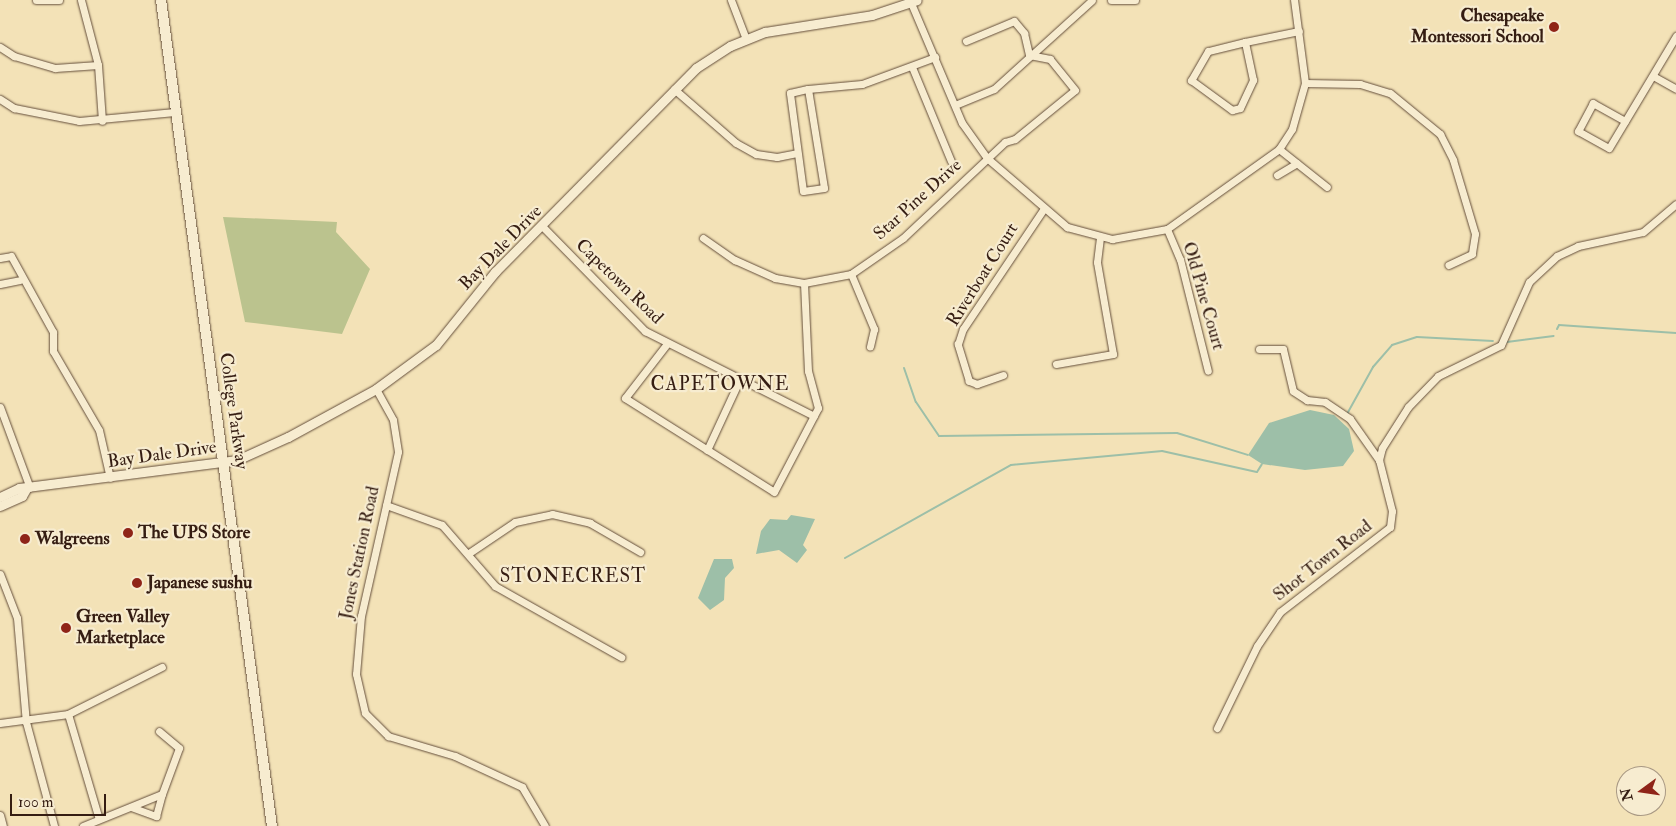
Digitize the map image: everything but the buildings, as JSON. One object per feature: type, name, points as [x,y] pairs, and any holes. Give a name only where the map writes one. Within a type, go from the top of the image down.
[{"type":"main road","name":"College Parkway","points":[[161,0],[272,826]]},
{"type":"street","points":[[36,0],[59,0]]},
{"type":"street","points":[[81,0],[98,66],[102,122]]},
{"type":"street","points":[[731,0],[746,39]]},
{"type":"street","points":[[955,105],[994,89],[1029,55],[1092,0]]},
{"type":"street","points":[[1111,0],[1135,0]]},
{"type":"street","points":[[914,1],[955,105],[987,158],[1043,210],[1067,227],[1100,239],[1132,238],[1167,229],[1279,149],[1292,129],[1305,82],[1294,0]]},
{"type":"street","name":"Bay Dale Drive","points":[[0,497],[28,489],[223,463],[248,457],[376,389],[436,345],[496,272],[543,228],[696,68],[746,39],[914,1]]},
{"type":"street","points":[[966,42],[1014,21],[1024,33],[1029,55]]},
{"type":"street","points":[[1245,42],[1253,80],[1240,108],[1232,110],[1192,80],[1208,51],[1245,42],[1299,31]]},
{"type":"street","points":[[1625,121],[1593,103],[1578,131],[1609,148],[1676,36]]},
{"type":"street","points":[[0,47],[38,65],[98,66]]},
{"type":"street","name":"Star Pine Drive","points":[[703,238],[735,260],[775,278],[804,283],[851,274],[903,238],[987,158],[1075,90],[1050,60],[1029,55]]},
{"type":"street","points":[[808,90],[824,188],[803,191],[790,93],[808,90],[862,84],[912,68],[935,58]]},
{"type":"street","points":[[912,68],[951,161]]},
{"type":"street","points":[[1653,76],[1676,89]]},
{"type":"street","points":[[1305,82],[1360,84],[1390,92],[1440,134],[1453,160],[1475,234],[1472,254],[1448,265]]},
{"type":"street","points":[[674,89],[736,143],[756,154],[776,157],[797,153]]},
{"type":"street","points":[[0,99],[14,108],[102,122],[175,112]]},
{"type":"street","points":[[1279,149],[1327,187]]},
{"type":"street","points":[[1276,175],[1297,163]]},
{"type":"street","points":[[1380,460],[1382,448],[1408,407],[1438,376],[1501,345],[1529,282],[1557,256],[1578,246],[1643,232],[1676,204]]},
{"type":"street","name":"Riverboat Court","points":[[1003,375],[977,384],[969,381],[958,344],[973,313],[1043,210]]},
{"type":"street","name":"Capetown Road","points":[[543,228],[630,318],[666,346],[814,416]]},
{"type":"street","name":"Old Pine Court","points":[[1167,229],[1180,259],[1208,371]]},
{"type":"street","points":[[1056,364],[1113,354],[1097,262],[1100,239]]},
{"type":"street","points":[[0,258],[11,256],[20,280],[53,332],[53,351],[94,418],[110,478]]},
{"type":"street","points":[[851,274],[874,329],[870,347]]},
{"type":"street","points":[[0,284],[20,280]]},
{"type":"street","points":[[666,346],[625,398],[774,492],[814,416],[818,399],[808,371],[804,283]]},
{"type":"street","points":[[1259,348],[1283,349],[1293,391],[1340,411],[1350,419],[1380,460]]},
{"type":"street","points":[[707,450],[739,381]]},
{"type":"street","name":"Jones Station Road","points":[[376,389],[397,437],[386,505],[368,573],[357,655],[358,688],[365,713],[388,736],[455,756],[522,787],[545,826]]},
{"type":"street","points":[[0,407],[28,489]]},
{"type":"street","name":"Shot Town Road","points":[[1217,728],[1257,646],[1280,612],[1390,527],[1392,511],[1380,460]]},
{"type":"street","name":"Bay Dale Drive","points":[[0,506],[28,489]]},
{"type":"street","points":[[386,505],[442,525],[469,553],[495,586],[621,657]]},
{"type":"street","points":[[469,553],[515,522],[552,514],[590,523],[640,552]]},
{"type":"street","points":[[0,574],[22,642],[26,722],[54,826]]},
{"type":"street","points":[[0,724],[26,722],[68,714],[162,667]]},
{"type":"street","points":[[68,714],[99,819]]},
{"type":"street","points":[[131,807],[156,816],[178,748],[159,731]]},
{"type":"street","points":[[83,826],[162,794]]},
{"type":"street","points":[[0,815],[3,826]]},
{"type":"shaded area","points":[[223,217],[337,222],[336,232],[370,269],[342,334],[245,322]]},
{"type":"shaded area","points":[[1310,410],[1334,415],[1349,429],[1354,451],[1343,466],[1305,470],[1262,464],[1248,455],[1269,423]]},
{"type":"shaded area","points":[[791,515],[815,519],[803,545],[807,550],[797,563],[779,550],[756,554],[761,531],[770,519],[787,520]]},
{"type":"shaded area","points":[[714,559],[732,559],[734,568],[725,578],[724,600],[710,610],[698,598]]},
{"type":"waterway","points":[[1557,329],[1559,325],[1676,333]]},
{"type":"waterway","points":[[1507,342],[1554,336]]},
{"type":"waterway","points":[[1347,414],[1373,367],[1392,345],[1417,337],[1493,341]]},
{"type":"waterway","points":[[904,368],[916,402],[939,436],[1177,433],[1248,455]]},
{"type":"waterway","points":[[845,558],[1011,465],[1162,451],[1257,472],[1262,464]]},
{"type":"place","name":"Chesapeake Montessori School","points":[[1554,27]]},
{"type":"place","name":"The UPS Store","points":[[128,533]]},
{"type":"place","name":"Walgreens","points":[[25,539]]},
{"type":"place","name":"Japanese sushu","points":[[137,583]]},
{"type":"place","name":"Green Valley Marketplace","points":[[66,628]]},
{"type":"district","name":"CAPETOWNE","points":[[720,385]]},
{"type":"district","name":"STONECREST","points":[[573,577]]}]
